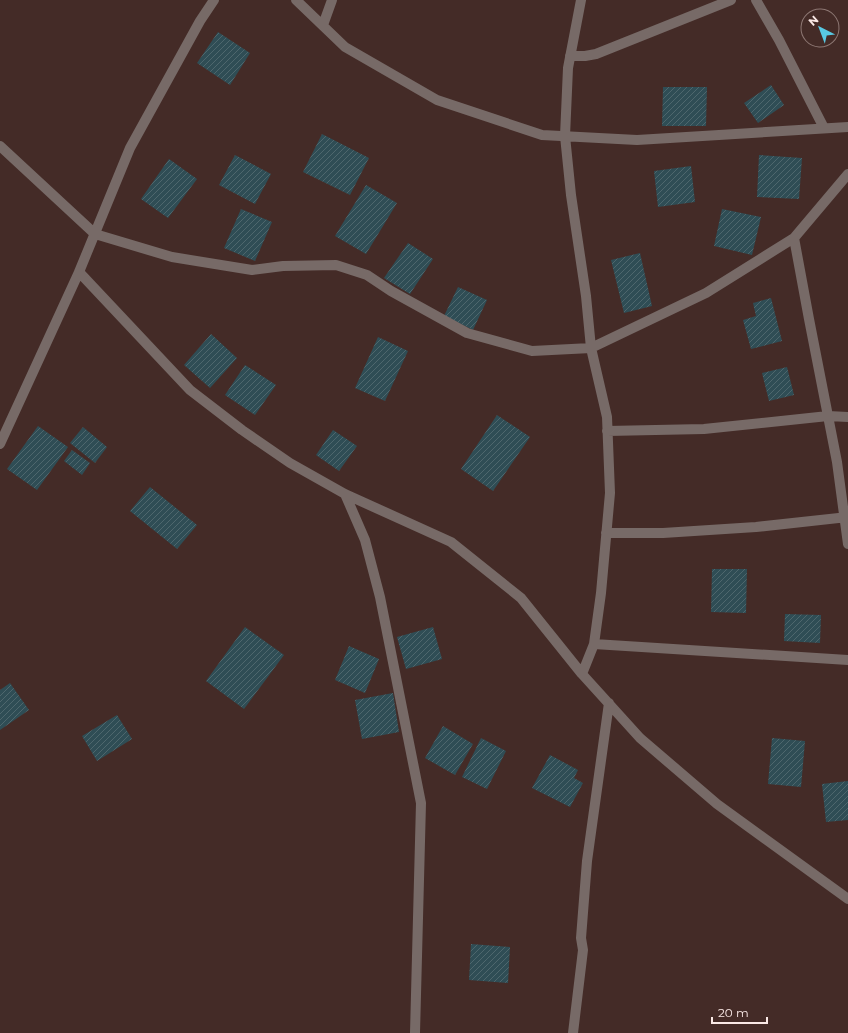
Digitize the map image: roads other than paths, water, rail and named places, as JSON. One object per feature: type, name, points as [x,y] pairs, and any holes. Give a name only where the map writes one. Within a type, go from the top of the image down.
[{"type":"street","points":[[0,444],[79,272],[130,148],[200,21],[214,0]]},
{"type":"street","points":[[296,0],[345,47],[437,100],[542,135],[637,140],[848,127]]},
{"type":"street","points":[[323,25],[332,0]]},
{"type":"street","points":[[581,0],[568,68],[565,136],[571,195],[586,296],[591,348],[607,417],[610,492],[601,593],[594,644],[582,674]]},
{"type":"street","points":[[570,56],[596,54],[731,0]]},
{"type":"street","points":[[756,0],[779,40],[824,128]]},
{"type":"street","points":[[0,146],[95,234],[172,257],[252,270],[283,266],[336,265],[367,275],[391,291],[467,334],[532,352],[591,348],[706,293],[794,238],[848,174]]},
{"type":"street","points":[[794,238],[837,462],[846,517],[848,544]]},
{"type":"street","points":[[79,272],[190,390],[242,430],[290,462],[345,494],[451,542],[521,598],[582,674],[640,738],[717,804],[848,899]]},
{"type":"street","points":[[607,430],[704,428],[828,416],[848,417]]},
{"type":"street","points":[[345,494],[365,540],[380,597],[421,803],[415,1033]]},
{"type":"street","points":[[606,533],[663,533],[846,517]]},
{"type":"street","points":[[594,644],[848,660]]},
{"type":"street","points":[[573,1033],[583,950],[581,938],[587,862],[609,703]]}]
